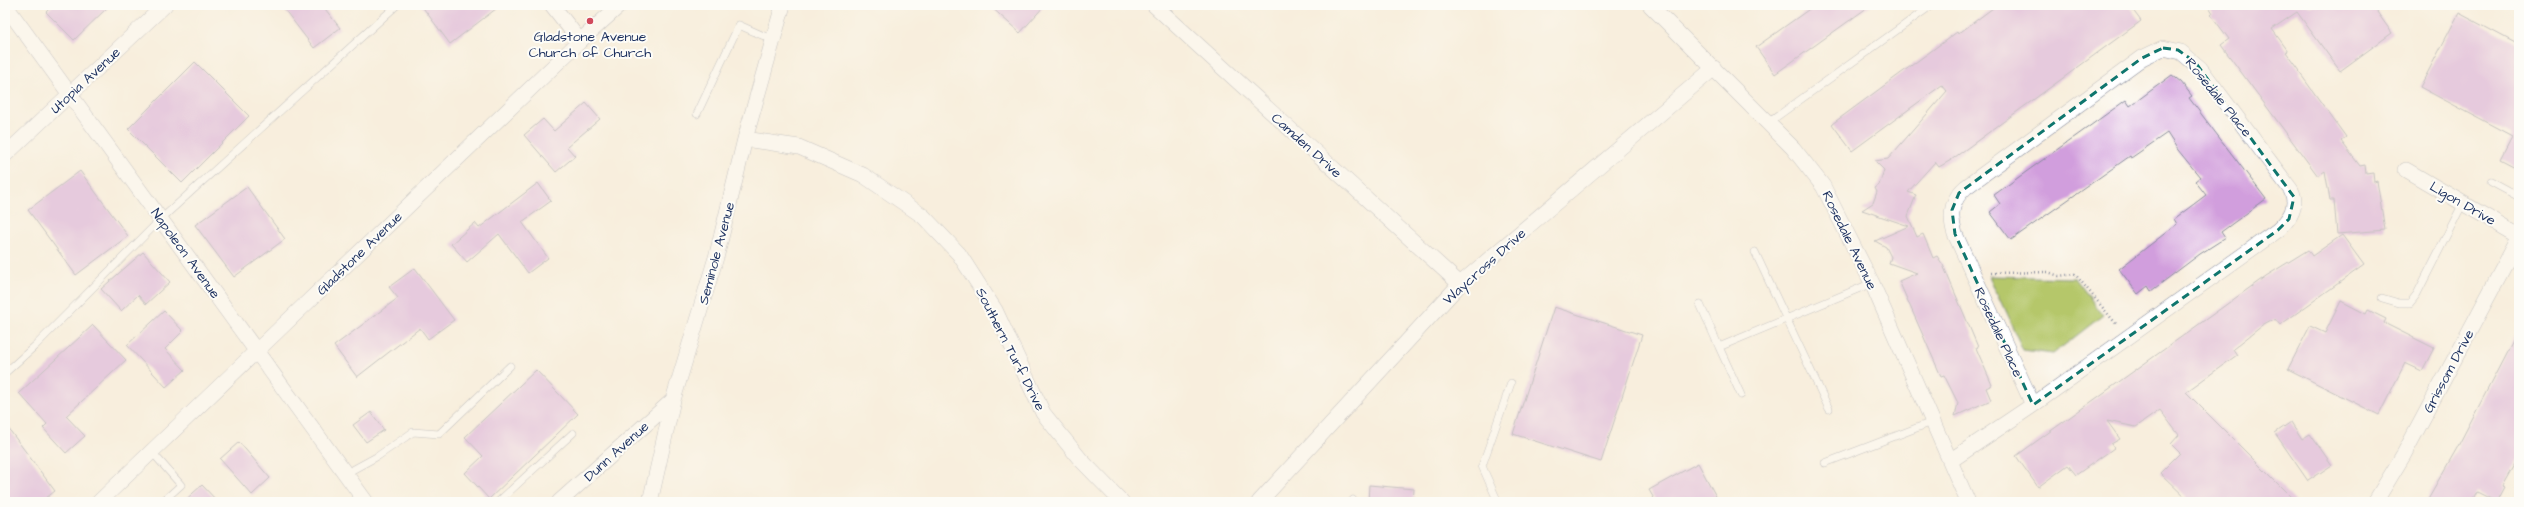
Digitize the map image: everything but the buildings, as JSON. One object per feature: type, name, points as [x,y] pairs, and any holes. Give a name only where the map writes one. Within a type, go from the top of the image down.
[{"type":"street","name":"Napoleon Avenue","points":[[5,5],[366,502]]},
{"type":"street","name":"Utopia Avenue","points":[[5,155],[164,5]]},
{"type":"street","points":[[552,5],[580,41]]},
{"type":"street","name":"Gladstone Avenue","points":[[99,502],[580,41],[620,5]]},
{"type":"street","name":"Seminole Avenue","points":[[650,502],[674,400],[717,254],[745,139],[783,5]]},
{"type":"street","name":"Camden Drive","points":[[1154,5],[1460,284]]},
{"type":"street","name":"Rosedale Avenue","points":[[1650,5],[1797,153],[1823,186],[1872,283],[1968,502]]},
{"type":"street","name":"Rosedale Place","points":[[1950,461],[2033,405],[2126,337],[2278,230],[2289,219],[2295,204],[2291,190],[2200,68],[2188,56],[2178,50],[2160,48],[2142,58],[1959,193],[1953,203],[1952,224],[1973,274],[2033,405]]},
{"type":"street","name":"Waycross Drive","points":[[1259,502],[1460,284],[1714,68]]},
{"type":"street","name":"Southern Turf Drive","points":[[745,139],[799,147],[863,175],[923,216],[959,254],[995,310],[1043,413],[1080,459],[1122,502]]},
{"type":"street","name":"Ligon Drive","points":[[2406,170],[2463,202],[2519,237]]},
{"type":"street","name":"Grissom Drive","points":[[2374,502],[2404,454],[2519,237]]},
{"type":"street","name":"Dunn Avenue","points":[[559,502],[674,400]]},
{"type":"lane","points":[[5,373],[36,345],[105,273],[139,244],[161,219],[397,5]]},
{"type":"lane","points":[[1768,123],[1932,5]]},
{"type":"lane","points":[[697,114],[739,25],[773,40]]},
{"type":"lane","points":[[2491,182],[2519,197]]},
{"type":"lane","points":[[2382,298],[2399,303],[2410,303],[2418,294],[2463,202]]},
{"type":"lane","points":[[1755,252],[1829,410]]},
{"type":"lane","points":[[1719,347],[1872,283]]},
{"type":"lane","points":[[1700,304],[1741,395]]},
{"type":"lane","points":[[345,474],[378,456],[413,432],[439,434],[510,366]]},
{"type":"lane","points":[[1498,502],[1482,466],[1511,383]]},
{"type":"lane","points":[[1825,463],[1932,422]]},
{"type":"lane","points":[[498,502],[573,433]]},
{"type":"lane","points":[[152,452],[181,485],[162,502]]},
{"type":"path","points":[[1973,274],[2048,272],[2059,276],[2075,274],[2126,337]]},
{"type":"highlighted area","points":[[2163,48],[2178,50],[2195,62],[2294,197],[2289,219],[2278,230],[2033,405],[1955,234],[1952,210],[1959,193],[2142,58]]},
{"type":"green space","points":[[1989,276],[2075,278],[2103,315],[2053,354],[2023,350]]},
{"type":"place","name":"Gladstone Avenue Church of Church","points":[[590,21]]}]
